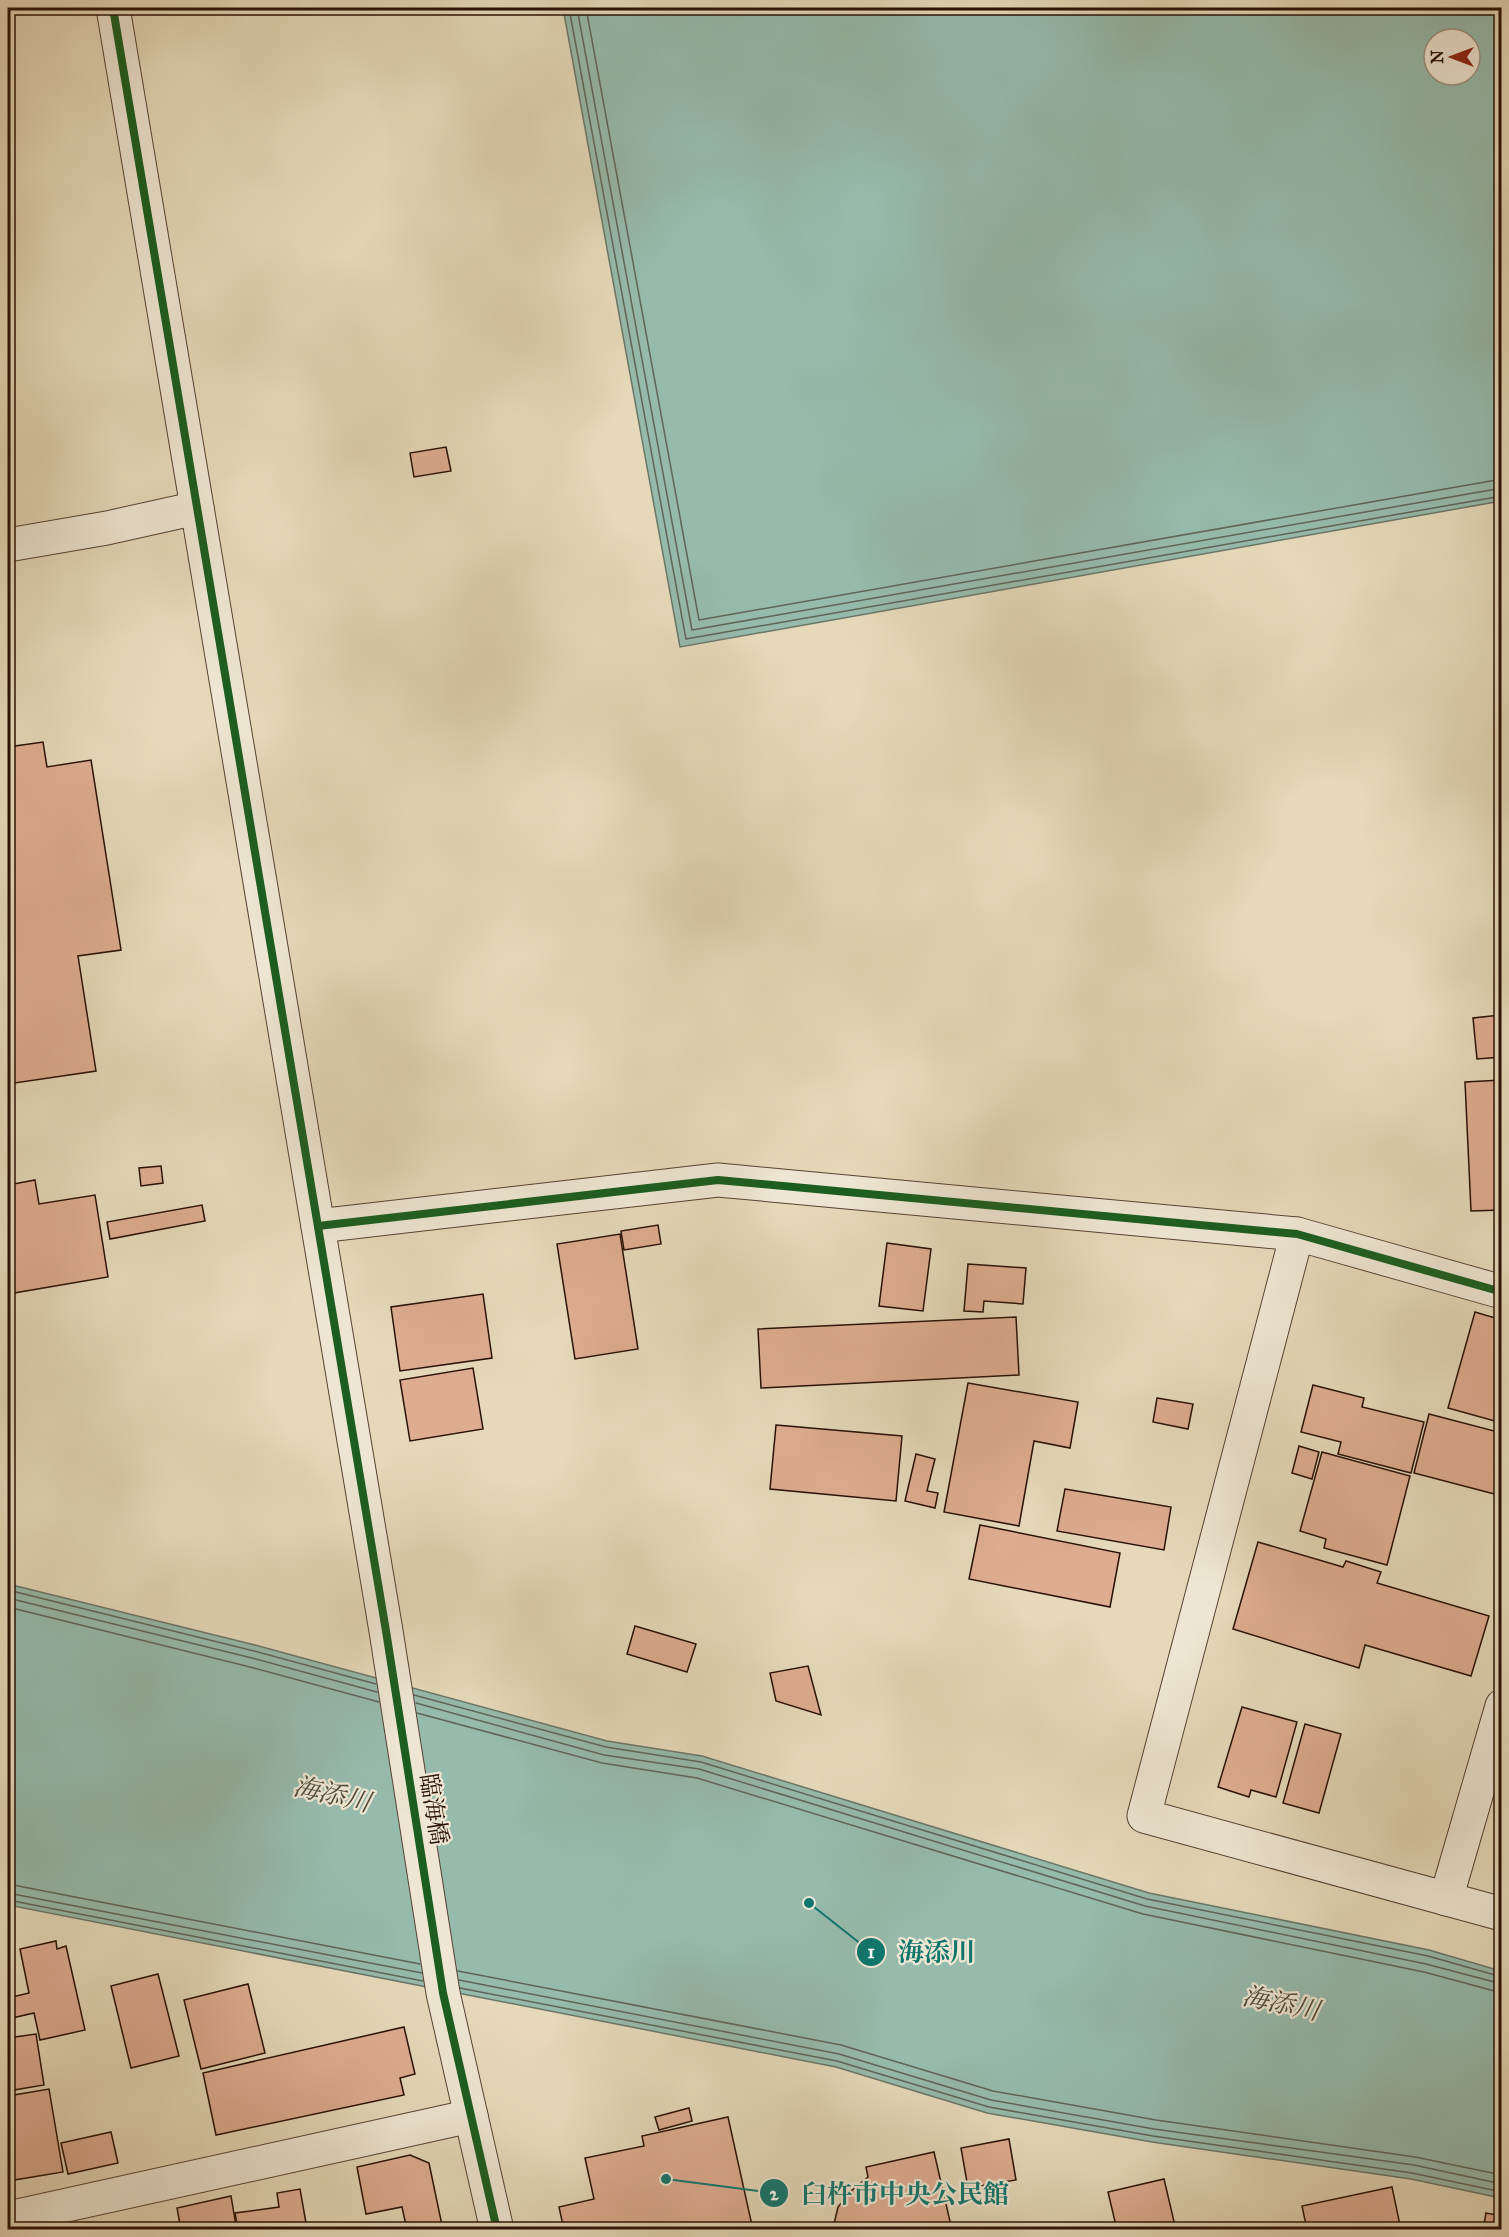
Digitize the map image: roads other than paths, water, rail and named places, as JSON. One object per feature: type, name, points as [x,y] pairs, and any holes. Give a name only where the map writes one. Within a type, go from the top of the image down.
[{"type":"street","name":"臨海橋","points":[[113,8],[386,1631],[443,1993],[498,2229]]},
{"type":"street","points":[[8,545],[107,528],[197,508]]},
{"type":"street","points":[[318,1226],[718,1180],[1298,1234],[1502,1292]]},
{"type":"street","points":[[1298,1234],[1144,1816],[1502,1914]]},
{"type":"street","points":[[1446,1899],[1502,1706]]},
{"type":"street","points":[[8,2218],[471,2115]]},
{"type":"water","points":[[563,8],[1501,8],[1501,501],[680,647]]},
{"type":"water","points":[[8,1584],[255,1645],[607,1741],[702,1756],[1149,1893],[1429,1950],[1501,1971],[1501,2198],[1411,2179],[1152,2142],[987,2113],[836,2067],[8,1905]]},
{"type":"place","name":"海添川","points":[[809,1903]]},
{"type":"place","name":"臼杵市中央公民館","points":[[666,2179]]}]
